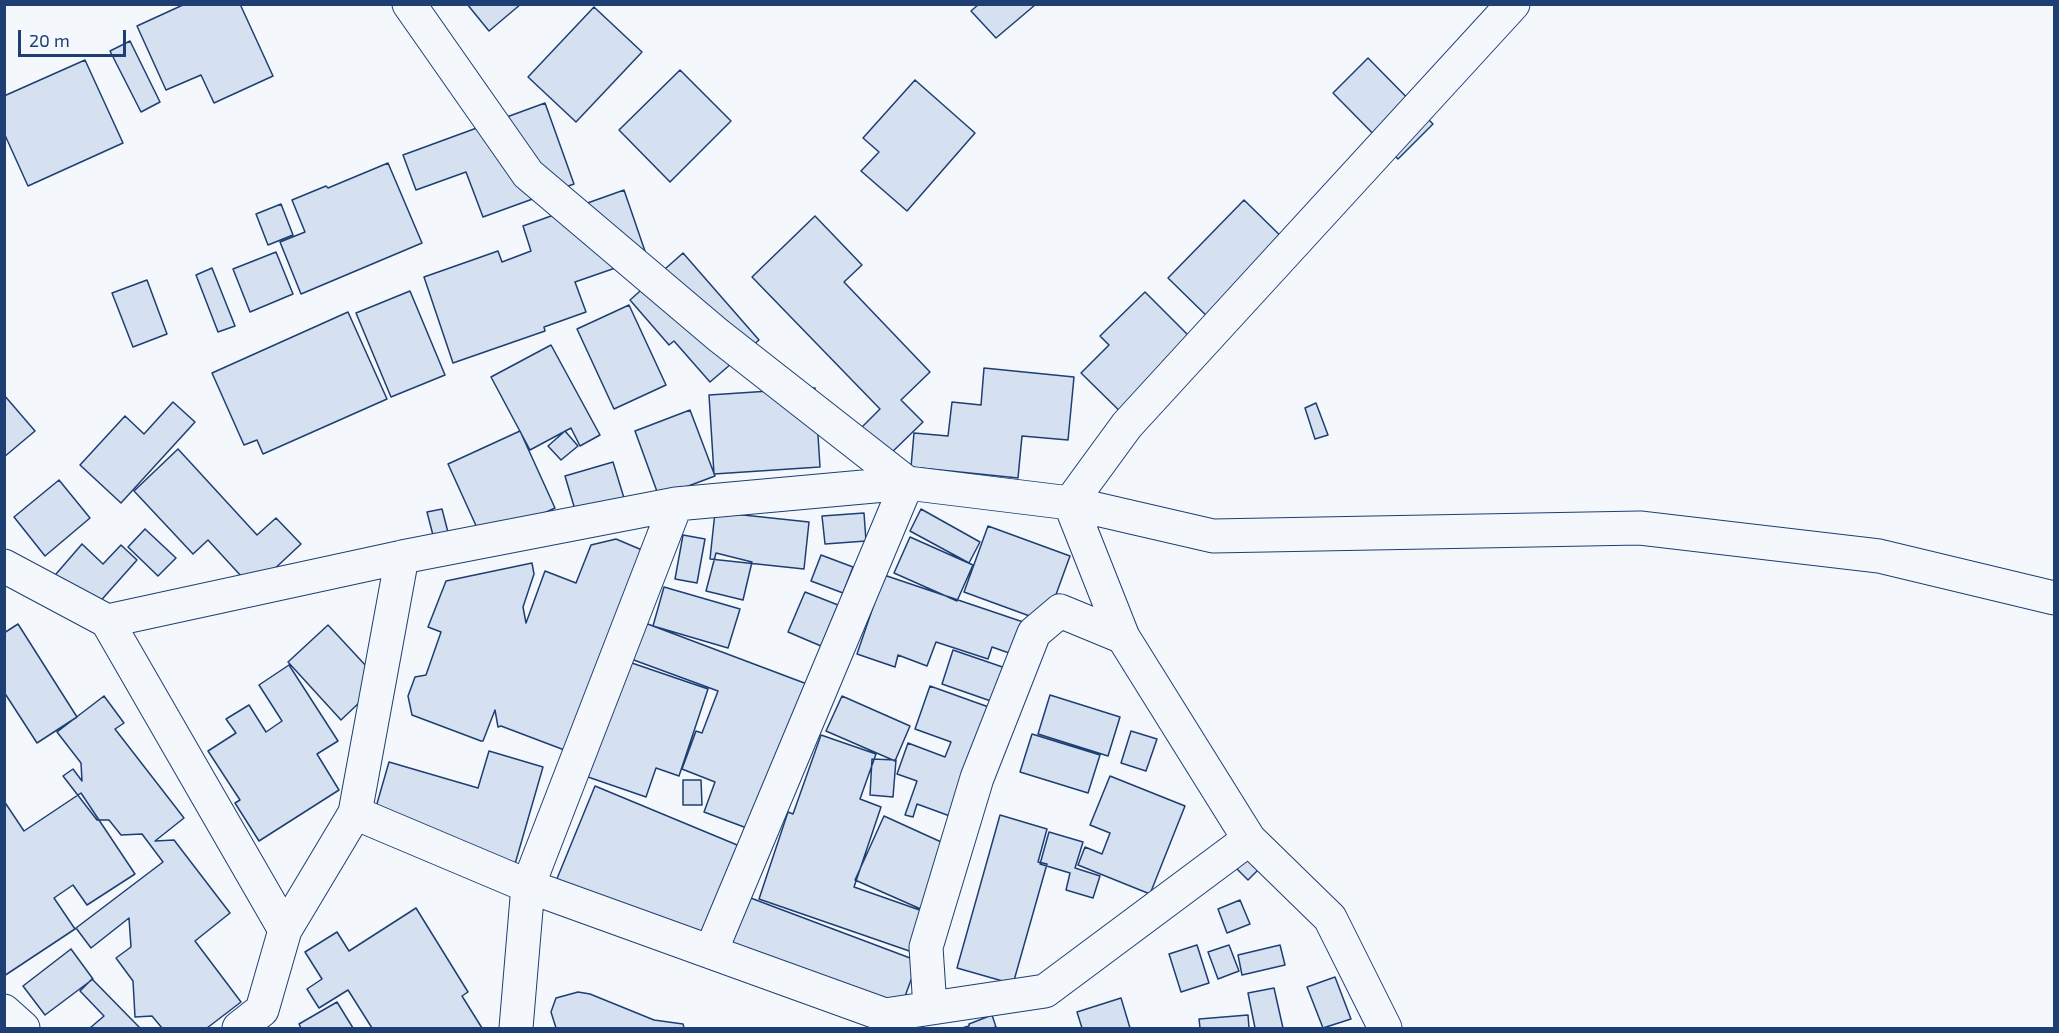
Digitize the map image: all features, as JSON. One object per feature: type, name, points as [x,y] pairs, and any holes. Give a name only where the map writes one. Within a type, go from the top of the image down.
[{"type":"street","points":[[409,4],[528,174],[718,335],[907,483]]},
{"type":"street","points":[[1070,503],[1127,425],[1513,4]]},
{"type":"street","points":[[711,951],[907,483]]},
{"type":"street","points":[[107,621],[402,557],[676,504],[907,483],[1070,503],[1213,536],[1640,528],[1879,556],[2055,598]]},
{"type":"street","points":[[1070,503],[1123,637],[1249,839],[1330,918],[1385,1029]]},
{"type":"street","points":[[516,1029],[528,886],[676,504]]},
{"type":"street","points":[[239,1029],[262,1010],[285,930],[355,813],[402,557]]},
{"type":"street","points":[[4,566],[107,621],[285,930]]},
{"type":"street","points":[[930,1008],[926,947],[977,778],[1034,633],[1060,611],[1123,637]]},
{"type":"street","points":[[355,813],[528,886],[885,1015],[1045,991],[1249,839]]},
{"type":"street","points":[[4,1011],[22,1029]]},
{"type":"building","points":[[185,4],[240,4],[273,76],[214,103],[201,75],[166,90],[137,26]]},
{"type":"building","points":[[467,4],[521,4],[489,31]]},
{"type":"building","points":[[979,4],[1035,5],[996,38],[971,11]]},
{"type":"building","points":[[594,7],[642,52],[576,122],[528,77]]},
{"type":"building","points":[[130,41],[160,102],[141,112],[110,51]]},
{"type":"building","points":[[1368,58],[1433,124],[1398,159],[1333,93]]},
{"type":"building","points":[[85,60],[123,143],[28,186],[4,133],[4,96]]},
{"type":"building","points":[[680,70],[731,121],[670,182],[619,130]]},
{"type":"building","points":[[915,80],[975,133],[907,211],[861,171],[879,152],[863,138]]},
{"type":"building","points":[[545,103],[574,184],[483,217],[466,172],[416,190],[403,155]]},
{"type":"building","points":[[388,163],[422,243],[301,294],[280,242],[305,232],[292,200]]},
{"type":"building","points":[[624,190],[647,257],[575,282],[586,312],[544,327],[545,331],[453,363],[424,277],[498,251],[502,262],[531,251],[523,226]]},
{"type":"building","points":[[1244,200],[1293,248],[1217,326],[1168,278]]},
{"type":"building","points":[[281,204],[293,235],[268,245],[256,214]]},
{"type":"building","points":[[815,216],[862,265],[844,282],[930,372],[901,400],[923,422],[886,458],[859,430],[880,409],[752,277]]},
{"type":"building","points":[[276,252],[293,294],[250,312],[233,269]]},
{"type":"building","points":[[683,253],[759,340],[710,382],[674,341],[669,345],[630,300]]},
{"type":"building","points":[[212,268],[235,326],[218,332],[196,275]]},
{"type":"building","points":[[147,280],[167,334],[133,347],[112,293]]},
{"type":"building","points":[[410,291],[445,375],[391,397],[356,313]]},
{"type":"building","points":[[1145,292],[1206,353],[1134,425],[1081,373],[1109,345],[1100,336]]},
{"type":"building","points":[[629,305],[666,385],[614,409],[577,329]]},
{"type":"building","points":[[348,312],[387,399],[263,454],[257,440],[244,445],[212,373]]},
{"type":"building","points":[[551,345],[600,435],[580,446],[571,428],[530,450],[491,377]]},
{"type":"building","points":[[984,368],[1074,377],[1068,440],[1022,436],[1018,478],[911,467],[914,433],[948,436],[952,402],[981,405]]},
{"type":"building","points":[[815,388],[820,467],[714,474],[709,395]]},
{"type":"building","points":[[4,395],[35,431],[4,457]]},
{"type":"building","points":[[173,402],[195,422],[121,503],[80,465],[125,416],[144,434]]},
{"type":"building","points":[[1316,403],[1328,435],[1315,439],[1305,408]]},
{"type":"building","points":[[690,410],[715,476],[659,497],[635,431]]},
{"type":"building","points":[[520,431],[555,508],[483,541],[448,464]]},
{"type":"building","points":[[565,431],[578,446],[561,460],[548,446]]},
{"type":"building","points":[[178,449],[257,535],[276,518],[301,544],[253,589],[208,540],[193,554],[134,491]]},
{"type":"building","points":[[613,462],[624,498],[576,513],[565,476]]},
{"type":"building","points":[[59,480],[90,518],[45,556],[14,517]]},
{"type":"building","points":[[442,509],[450,540],[435,543],[427,512]]},
{"type":"building","points":[[921,509],[980,542],[969,563],[910,531]]},
{"type":"building","points":[[715,512],[809,522],[804,569],[710,559]]},
{"type":"building","points":[[864,513],[866,541],[825,544],[822,516]]},
{"type":"building","points":[[988,526],[1070,556],[1046,622],[964,592]]},
{"type":"building","points":[[145,529],[176,558],[158,576],[128,547]]},
{"type":"building","points":[[683,535],[705,539],[697,583],[675,579]]},
{"type":"building","points":[[910,537],[973,565],[957,601],[894,573]]},
{"type":"building","points":[[616,539],[642,550],[567,751],[501,726],[498,727],[495,710],[483,741],[412,715],[408,696],[415,677],[426,675],[441,632],[428,627],[446,581],[532,563],[534,574],[523,607],[526,623],[545,571],[576,583],[591,545]]},
{"type":"building","points":[[82,544],[103,564],[121,545],[137,560],[88,615],[50,581]]},
{"type":"building","points":[[716,553],[752,562],[743,600],[706,591]]},
{"type":"building","points":[[821,555],[853,567],[843,593],[811,581]]},
{"type":"building","points":[[884,575],[1041,628],[1029,660],[992,647],[988,659],[936,642],[927,666],[898,655],[895,667],[857,654]]},
{"type":"building","points":[[664,587],[740,609],[728,648],[653,626]]},
{"type":"building","points":[[805,592],[838,605],[821,646],[788,632]]},
{"type":"building","points":[[645,623],[807,684],[752,830],[704,812],[715,782],[682,769],[696,731],[702,733],[718,691],[631,659]]},
{"type":"building","points":[[18,624],[77,717],[37,743],[4,692],[4,633]]},
{"type":"building","points":[[328,625],[381,682],[341,720],[288,662]]},
{"type":"building","points":[[953,650],[1020,673],[1008,707],[942,684]]},
{"type":"building","points":[[626,661],[708,689],[679,776],[656,768],[646,797],[588,777]]},
{"type":"building","points":[[289,665],[338,741],[317,754],[339,790],[259,841],[235,803],[240,800],[208,751],[236,733],[226,719],[249,705],[266,732],[282,721],[259,685]]},
{"type":"building","points":[[930,686],[1008,714],[969,823],[917,804],[913,817],[905,815],[917,781],[897,774],[908,743],[945,757],[951,742],[915,729]]},
{"type":"building","points":[[1050,695],[1120,717],[1108,756],[1038,734]]},
{"type":"building","points":[[104,696],[124,723],[115,729],[184,818],[155,841],[174,840],[230,913],[195,941],[241,1002],[207,1028],[162,1028],[152,1016],[135,1017],[133,981],[116,958],[131,947],[129,918],[91,948],[76,928],[163,862],[142,834],[121,835],[109,820],[97,820],[63,776],[73,769],[82,781],[81,763],[57,732]]},
{"type":"building","points":[[842,696],[910,726],[895,761],[826,731]]},
{"type":"building","points":[[1131,731],[1157,739],[1146,771],[1121,763]]},
{"type":"building","points":[[1032,734],[1100,755],[1088,793],[1020,772]]},
{"type":"building","points":[[821,735],[876,754],[860,799],[881,807],[854,887],[931,914],[918,954],[759,899],[788,812],[793,814]]},
{"type":"building","points":[[489,751],[543,767],[513,871],[374,814],[389,762],[478,788]]},
{"type":"building","points":[[872,759],[896,760],[893,797],[870,795]]},
{"type":"building","points":[[1110,776],[1185,806],[1150,894],[1078,865],[1085,847],[1102,854],[1110,833],[1090,825]]},
{"type":"building","points":[[683,780],[701,780],[702,805],[683,805]]},
{"type":"building","points":[[595,786],[742,847],[697,946],[554,886]]},
{"type":"building","points":[[81,793],[135,874],[87,905],[73,885],[54,898],[75,929],[4,976],[4,801],[24,831]]},
{"type":"building","points":[[1000,815],[1047,829],[1038,862],[1047,864],[1013,984],[957,968]]},
{"type":"building","points":[[884,816],[961,851],[932,914],[855,880]]},
{"type":"building","points":[[1049,832],[1083,842],[1075,868],[1100,876],[1093,898],[1066,890],[1070,873],[1040,864]]},
{"type":"building","points":[[1218,850],[1268,860],[1248,880]]},
{"type":"building","points":[[748,897],[918,961],[897,1018],[727,953]]},
{"type":"building","points":[[1240,900],[1250,924],[1227,933],[1218,909]]},
{"type":"building","points":[[416,908],[468,992],[462,996],[482,1028],[372,1028],[348,990],[319,1008],[307,989],[322,979],[305,952],[337,932],[349,951]]},
{"type":"building","points":[[1197,945],[1209,983],[1181,992],[1169,954]]},
{"type":"building","points":[[1229,945],[1239,971],[1218,979],[1208,952]]},
{"type":"building","points":[[1280,945],[1285,965],[1242,975],[1238,955]]},
{"type":"building","points":[[71,949],[93,979],[45,1015],[23,986]]},
{"type":"building","points":[[1335,977],[1351,1019],[1323,1028],[1307,987]]},
{"type":"building","points":[[92,979],[140,1028],[90,1028],[104,1016],[80,991]]},
{"type":"building","points":[[1274,988],[1283,1028],[1255,1028],[1248,993]]},
{"type":"building","points":[[578,992],[590,994],[654,1020],[683,1024],[684,1028],[556,1028],[551,1012],[556,998]]},
{"type":"building","points":[[1121,998],[1130,1028],[1082,1028],[1077,1012]]},
{"type":"building","points":[[337,1002],[353,1028],[301,1028],[299,1024]]},
{"type":"building","points":[[992,1015],[996,1027],[962,1028],[969,1026],[969,1024]]},
{"type":"building","points":[[1248,1015],[1249,1028],[1200,1028],[1199,1019]]}]
